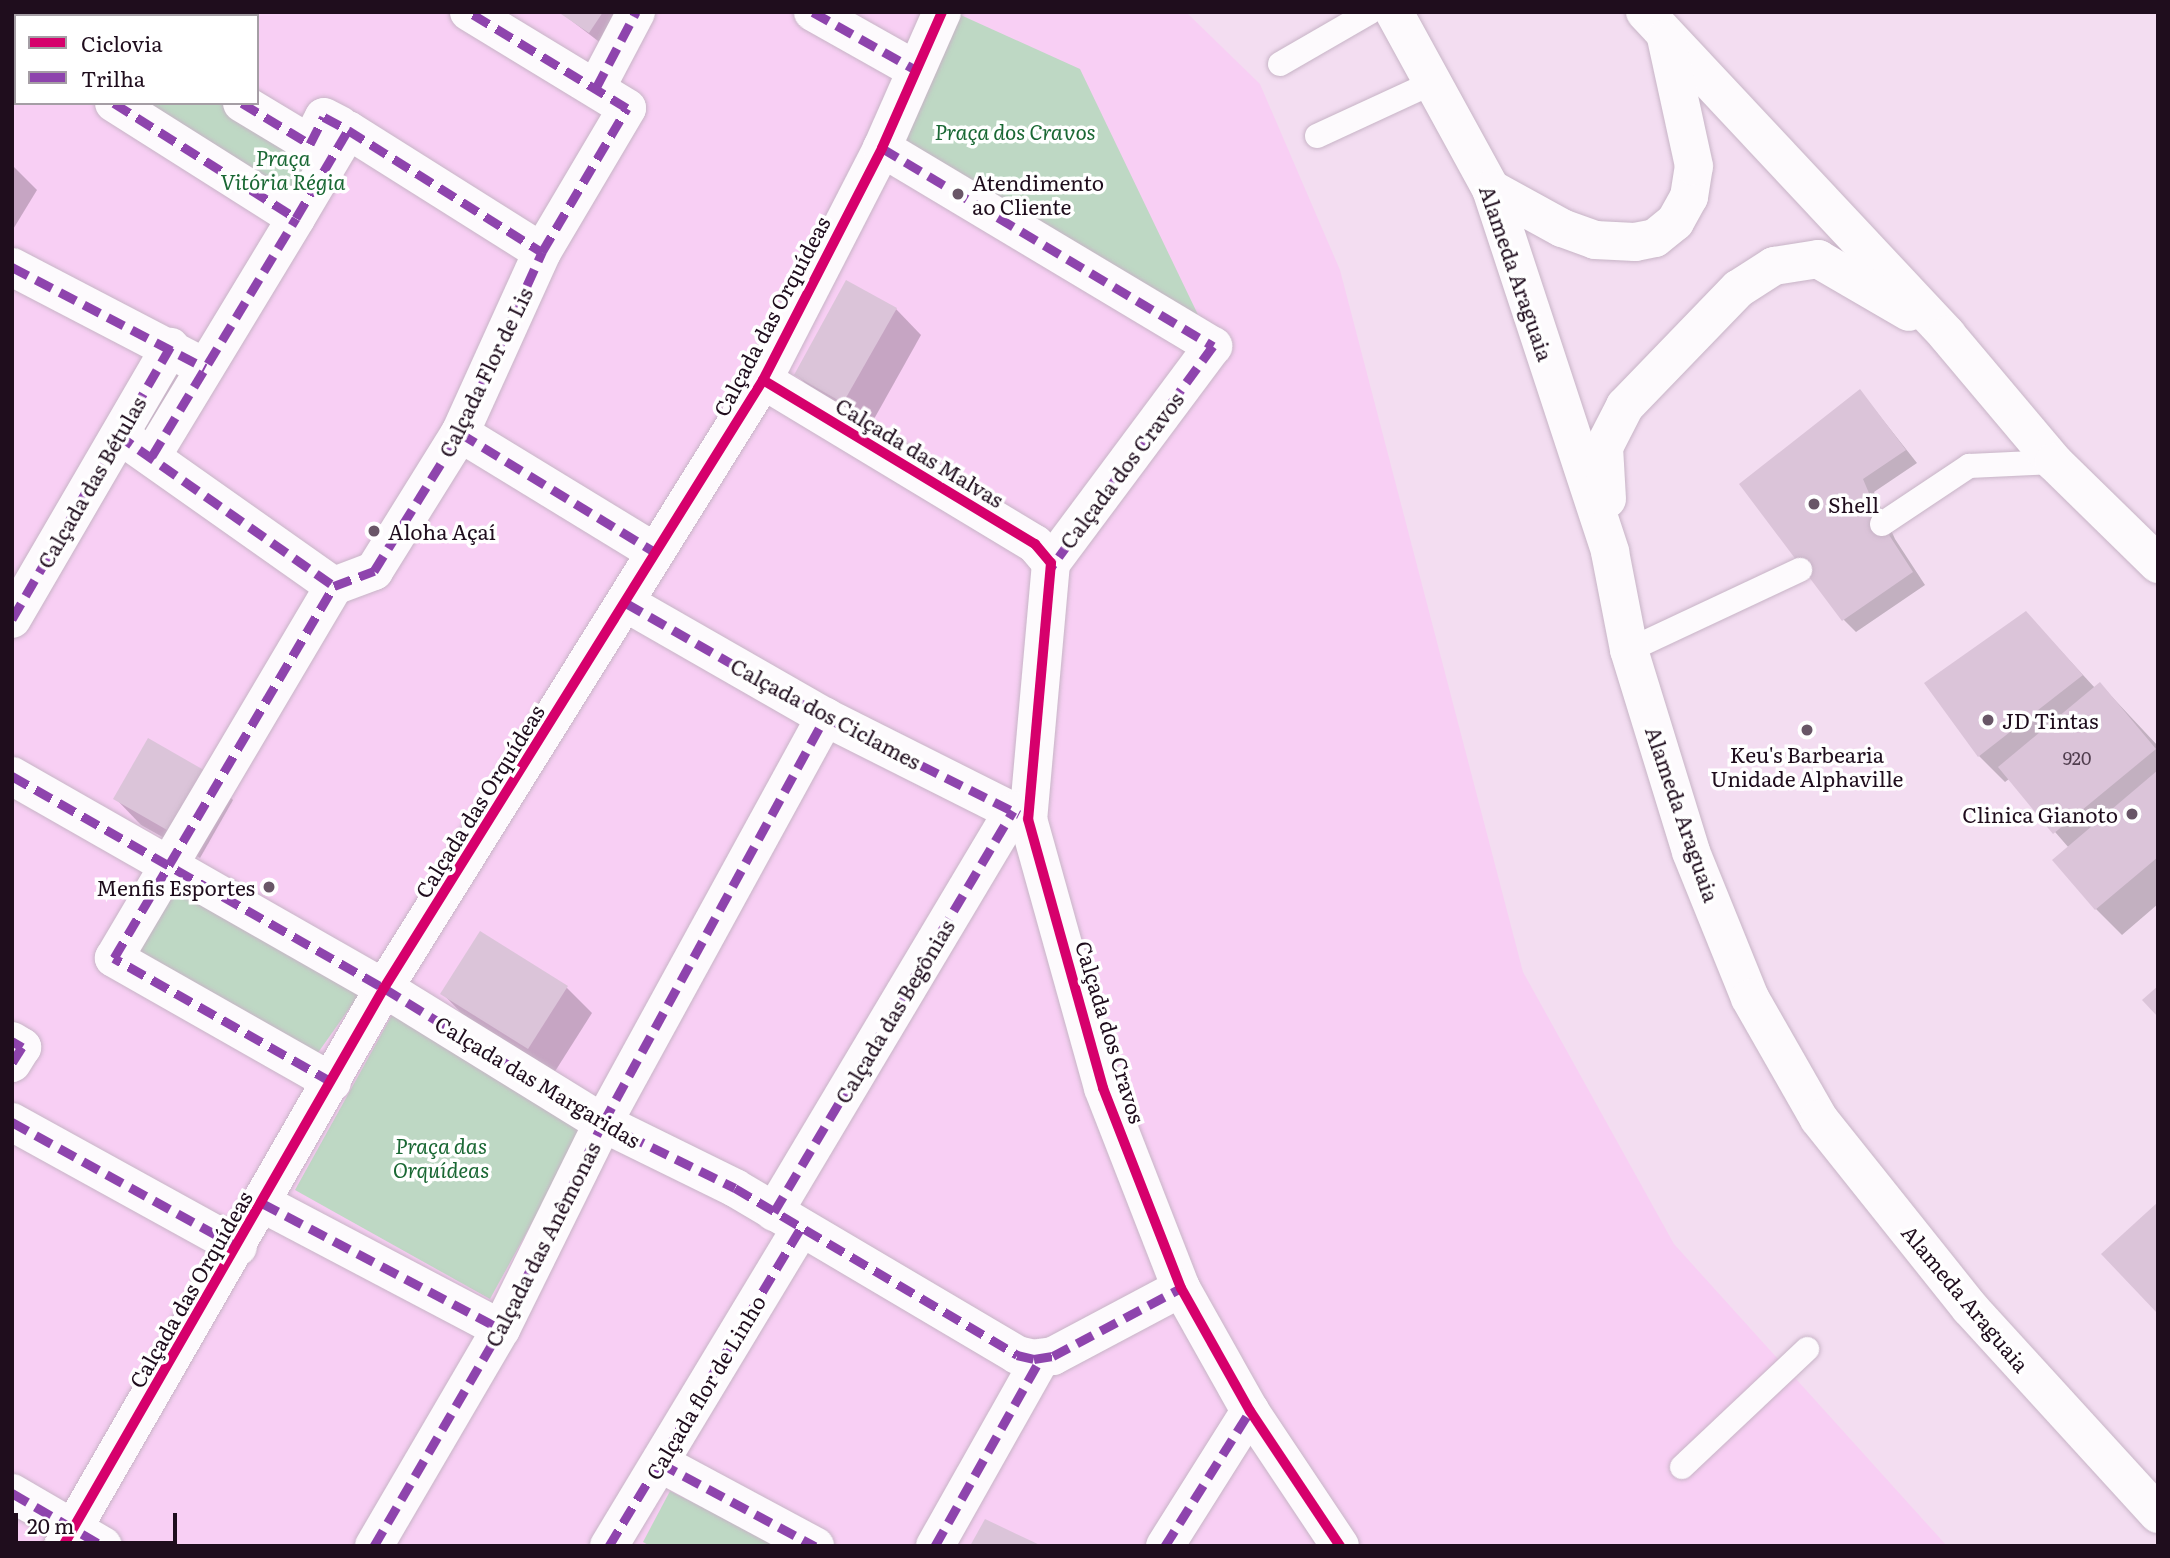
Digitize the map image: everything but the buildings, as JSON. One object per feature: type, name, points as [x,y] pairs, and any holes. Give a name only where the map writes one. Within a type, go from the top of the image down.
[{"type":"street","points":[[469,12],[596,88],[636,12]]},
{"type":"street","points":[[813,12],[916,70]]},
{"type":"street","name":"Calçada das Orquídeas","points":[[79,1540],[262,1203],[384,988],[763,380],[882,148],[942,12]]},
{"type":"street","name":"Alameda Araguaia","points":[[1394,12],[1491,189],[1610,552],[1629,649],[1701,876],[1750,998],[1819,1119],[1970,1308],[2158,1514]]},
{"type":"street","points":[[1491,189],[1562,228],[1594,240],[1645,240],[1675,222],[1689,197],[1694,166],[1655,23]]},
{"type":"street","points":[[1655,23],[1947,335],[2054,462],[2158,564]]},
{"type":"street","name":"Calçada Flor de Lis","points":[[334,586],[374,571],[460,433],[542,252],[627,108],[596,88]]},
{"type":"street","points":[[117,105],[296,218]]},
{"type":"street","points":[[245,105],[310,144],[324,117],[542,252]]},
{"type":"street","name":"Calçada das Bétulas","points":[[152,456],[348,130]]},
{"type":"street","name":"Calçada dos Cravos","points":[[882,148],[1213,346],[1051,563],[1021,815],[1103,1088],[1181,1287],[1250,1410],[1340,1546]]},
{"type":"street","points":[[1610,552],[1604,447],[1625,406],[1738,289],[1756,277],[1774,266],[1818,259],[1947,335]]},
{"type":"street","points":[[12,267],[170,346],[205,368]]},
{"type":"street","name":"Calçada das Bétulas","points":[[12,618],[170,346]]},
{"type":"street","name":"Calçada das Malvas","points":[[763,380],[1035,544],[1051,563]]},
{"type":"street","points":[[460,433],[654,552]]},
{"type":"street","points":[[117,434],[334,586],[114,958],[332,1082]]},
{"type":"street","name":"Calçada dos Ciclames","points":[[626,603],[825,717],[1021,815]]},
{"type":"street","name":"Calçada das Anêmonas","points":[[374,1546],[501,1329],[603,1123],[825,717]]},
{"type":"street","name":"Calçada das Margaridas","points":[[12,776],[384,988],[603,1123],[787,1220],[1008,1350],[1041,1358]]},
{"type":"street","name":"Calçada das Begônias","points":[[787,1220],[1021,815]]},
{"type":"street","points":[[12,1122],[238,1247]]},
{"type":"street","points":[[262,1203],[501,1329]]},
{"type":"street","name":"Calçada flor de Linho","points":[[614,1544],[660,1463],[787,1220]]},
{"type":"street","points":[[935,1546],[1041,1358],[1181,1287]]},
{"type":"street","points":[[1165,1546],[1250,1410]]},
{"type":"street","points":[[660,1463],[815,1546]]},
{"type":"street","points":[[12,1493],[79,1540]]},
{"type":"lane","points":[[1280,64],[1370,12]]},
{"type":"lane","points":[[1317,136],[1434,82]]},
{"type":"lane","points":[[1882,524],[1969,466],[2054,462]]},
{"type":"lane","points":[[1629,649],[1800,569]]},
{"type":"lane","points":[[1682,1467],[1807,1349]]},
{"type":"shaded area","points":[[12,12],[1186,12],[1260,84],[1340,270],[1523,972],[1674,1244],[1947,1546],[12,1546]]},
{"type":"green space","name":"Praça dos Cravos","points":[[954,12],[1080,69],[1213,346],[882,148]]},
{"type":"green space","name":"Praça Vitória Régia","points":[[120,105],[245,105],[310,144],[296,218]]},
{"type":"green space","points":[[178,882],[361,992],[310,1064],[133,954]]},
{"type":"green space","name":"Praça das Orquídeas","points":[[392,1015],[587,1123],[490,1299],[295,1190]]},
{"type":"green space","points":[[670,1491],[780,1546],[650,1546],[643,1542]]},
{"type":"marked path","points":[[332,1082],[114,958],[334,586],[374,571],[460,433],[542,252],[627,108],[469,12]]},
{"type":"marked path","points":[[596,88],[636,12]]},
{"type":"marked path","points":[[813,12],[916,70]]},
{"type":"marked path","points":[[117,105],[296,218],[348,130],[542,252]]},
{"type":"marked path","points":[[245,105],[310,144],[324,117],[348,130]]},
{"type":"marked path","points":[[882,148],[1213,346],[1051,567]]},
{"type":"marked path","points":[[152,456],[296,218]]},
{"type":"marked path","points":[[12,267],[205,368]]},
{"type":"marked path","points":[[12,619],[170,347]]},
{"type":"marked path","points":[[460,433],[655,552]]},
{"type":"marked path","points":[[117,434],[334,586]]},
{"type":"marked path","points":[[626,603],[825,717],[1019,814]]},
{"type":"marked path","points":[[374,1546],[501,1329],[603,1123],[825,717]]},
{"type":"marked path","points":[[12,776],[384,988],[603,1123],[735,1188],[1017,1355],[1034,1359],[1053,1356],[1181,1288]]},
{"type":"marked path","points":[[774,1212],[1013,811]]},
{"type":"marked path","points":[[12,1041],[22,1047],[12,1063]]},
{"type":"marked path","points":[[12,1122],[238,1247]]},
{"type":"marked path","points":[[262,1203],[501,1329]]},
{"type":"marked path","points":[[609,1546],[801,1228]]},
{"type":"marked path","points":[[935,1546],[1041,1358]]},
{"type":"marked path","points":[[1165,1546],[1250,1411]]},
{"type":"marked path","points":[[660,1463],[815,1546]]},
{"type":"marked path","points":[[12,1493],[103,1546]]},
{"type":"cycle path","points":[[63,1546],[384,988],[763,380],[882,148],[942,12]]},
{"type":"cycle path","points":[[763,380],[1035,544],[1051,563],[1028,819],[1103,1088],[1181,1288],[1250,1411],[1340,1546]]},
{"type":"place","name":"Atendimento ao Cliente","points":[[958,194]]},
{"type":"place","name":"Shell","points":[[1814,504]]},
{"type":"place","name":"Aloha Açaí","points":[[374,531]]},
{"type":"place","name":"JD Tintas","points":[[1988,720]]},
{"type":"place","name":"Keu's Barbearia Unidade Alphaville","points":[[1807,730]]},
{"type":"place","name":"Clinica Gianoto","points":[[2132,814]]},
{"type":"place","name":"Menfis Esportes","points":[[269,887]]}]
